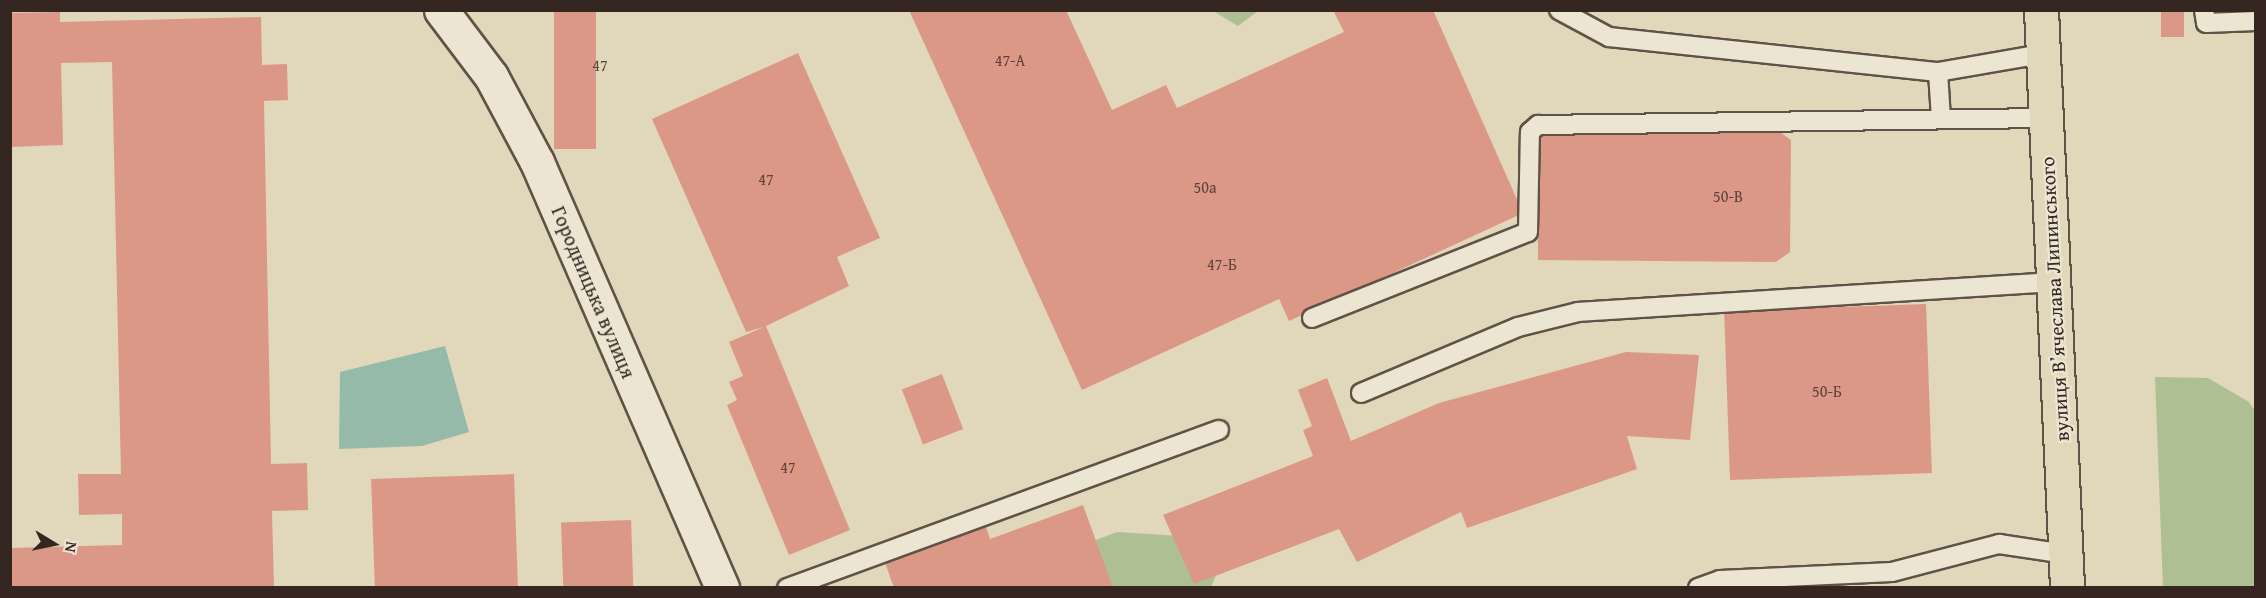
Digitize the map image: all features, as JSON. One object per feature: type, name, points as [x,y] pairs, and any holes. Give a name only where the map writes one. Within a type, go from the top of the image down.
[{"type":"main road","name":"вулиця Вʼячеслава Липинського","points":[[2042,10],[2042,54],[2067,588]]},
{"type":"street","name":"Городницька вулиця","points":[[441,10],[491,76],[537,162],[722,588]]},
{"type":"lane","points":[[1558,10],[1609,37],[1938,72],[2042,54]]},
{"type":"lane","points":[[2205,17],[2256,21]]},
{"type":"lane","points":[[1938,72],[1941,119]]},
{"type":"lane","points":[[1312,318],[1528,232],[1530,132],[1538,125],[2045,117]]},
{"type":"lane","points":[[1361,393],[1518,327],[1578,312],[2053,282]]},
{"type":"lane","points":[[787,588],[1219,430]]},
{"type":"lane","points":[[1698,588],[1720,580],[1892,580],[1998,544],[2066,554]]},
{"type":"shaded area","points":[[1213,11],[1258,11],[1238,26]]},
{"type":"shaded area","points":[[445,346],[469,432],[422,446],[339,449],[340,372]]},
{"type":"shaded area","points":[[2155,377],[2208,378],[2249,402],[2255,411],[2255,587],[2163,587]]},
{"type":"shaded area","points":[[1117,532],[1180,536],[1217,573],[1211,587],[1058,588],[1088,543]]},
{"type":"building","points":[[554,10],[596,10],[596,149],[554,149]]},
{"type":"building","points":[[909,10],[1066,10],[1112,110],[1166,85],[1177,108],[1344,32],[1333,10],[1433,10],[1523,213],[1289,321],[1279,299],[1082,390]]},
{"type":"building","points":[[2161,10],[2184,10],[2184,37],[2161,37]]},
{"type":"building","points":[[60,12],[60,22],[261,17],[262,65],[287,64],[288,100],[264,101],[271,464],[307,463],[308,510],[272,511],[274,588],[10,588],[10,548],[122,545],[122,514],[79,515],[78,474],[121,474],[112,62],[61,63],[63,145],[10,147],[10,13]]},
{"type":"building","points":[[798,53],[880,238],[837,257],[849,286],[766,326],[850,530],[789,555],[727,405],[737,400],[729,382],[743,376],[729,342],[764,327],[746,332],[652,119]]},
{"type":"building","points":[[1538,132],[1780,132],[1791,140],[1790,252],[1776,262],[1538,260]]},
{"type":"building","points":[[1926,304],[1932,473],[1730,480],[1724,311]]},
{"type":"building","points":[[1626,352],[1699,355],[1690,440],[1627,436],[1637,469],[1467,528],[1461,512],[1357,562],[1339,529],[1194,584],[1163,515],[1313,456],[1303,430],[1312,426],[1298,390],[1327,378],[1351,441],[1439,403]]},
{"type":"building","points":[[942,374],[963,429],[923,444],[902,389]]},
{"type":"building","points":[[514,474],[518,588],[375,588],[371,479]]},
{"type":"building","points":[[1083,505],[1113,588],[894,588],[882,554],[983,517],[990,539]]},
{"type":"building","points":[[631,520],[633,588],[563,588],[561,522]]}]
